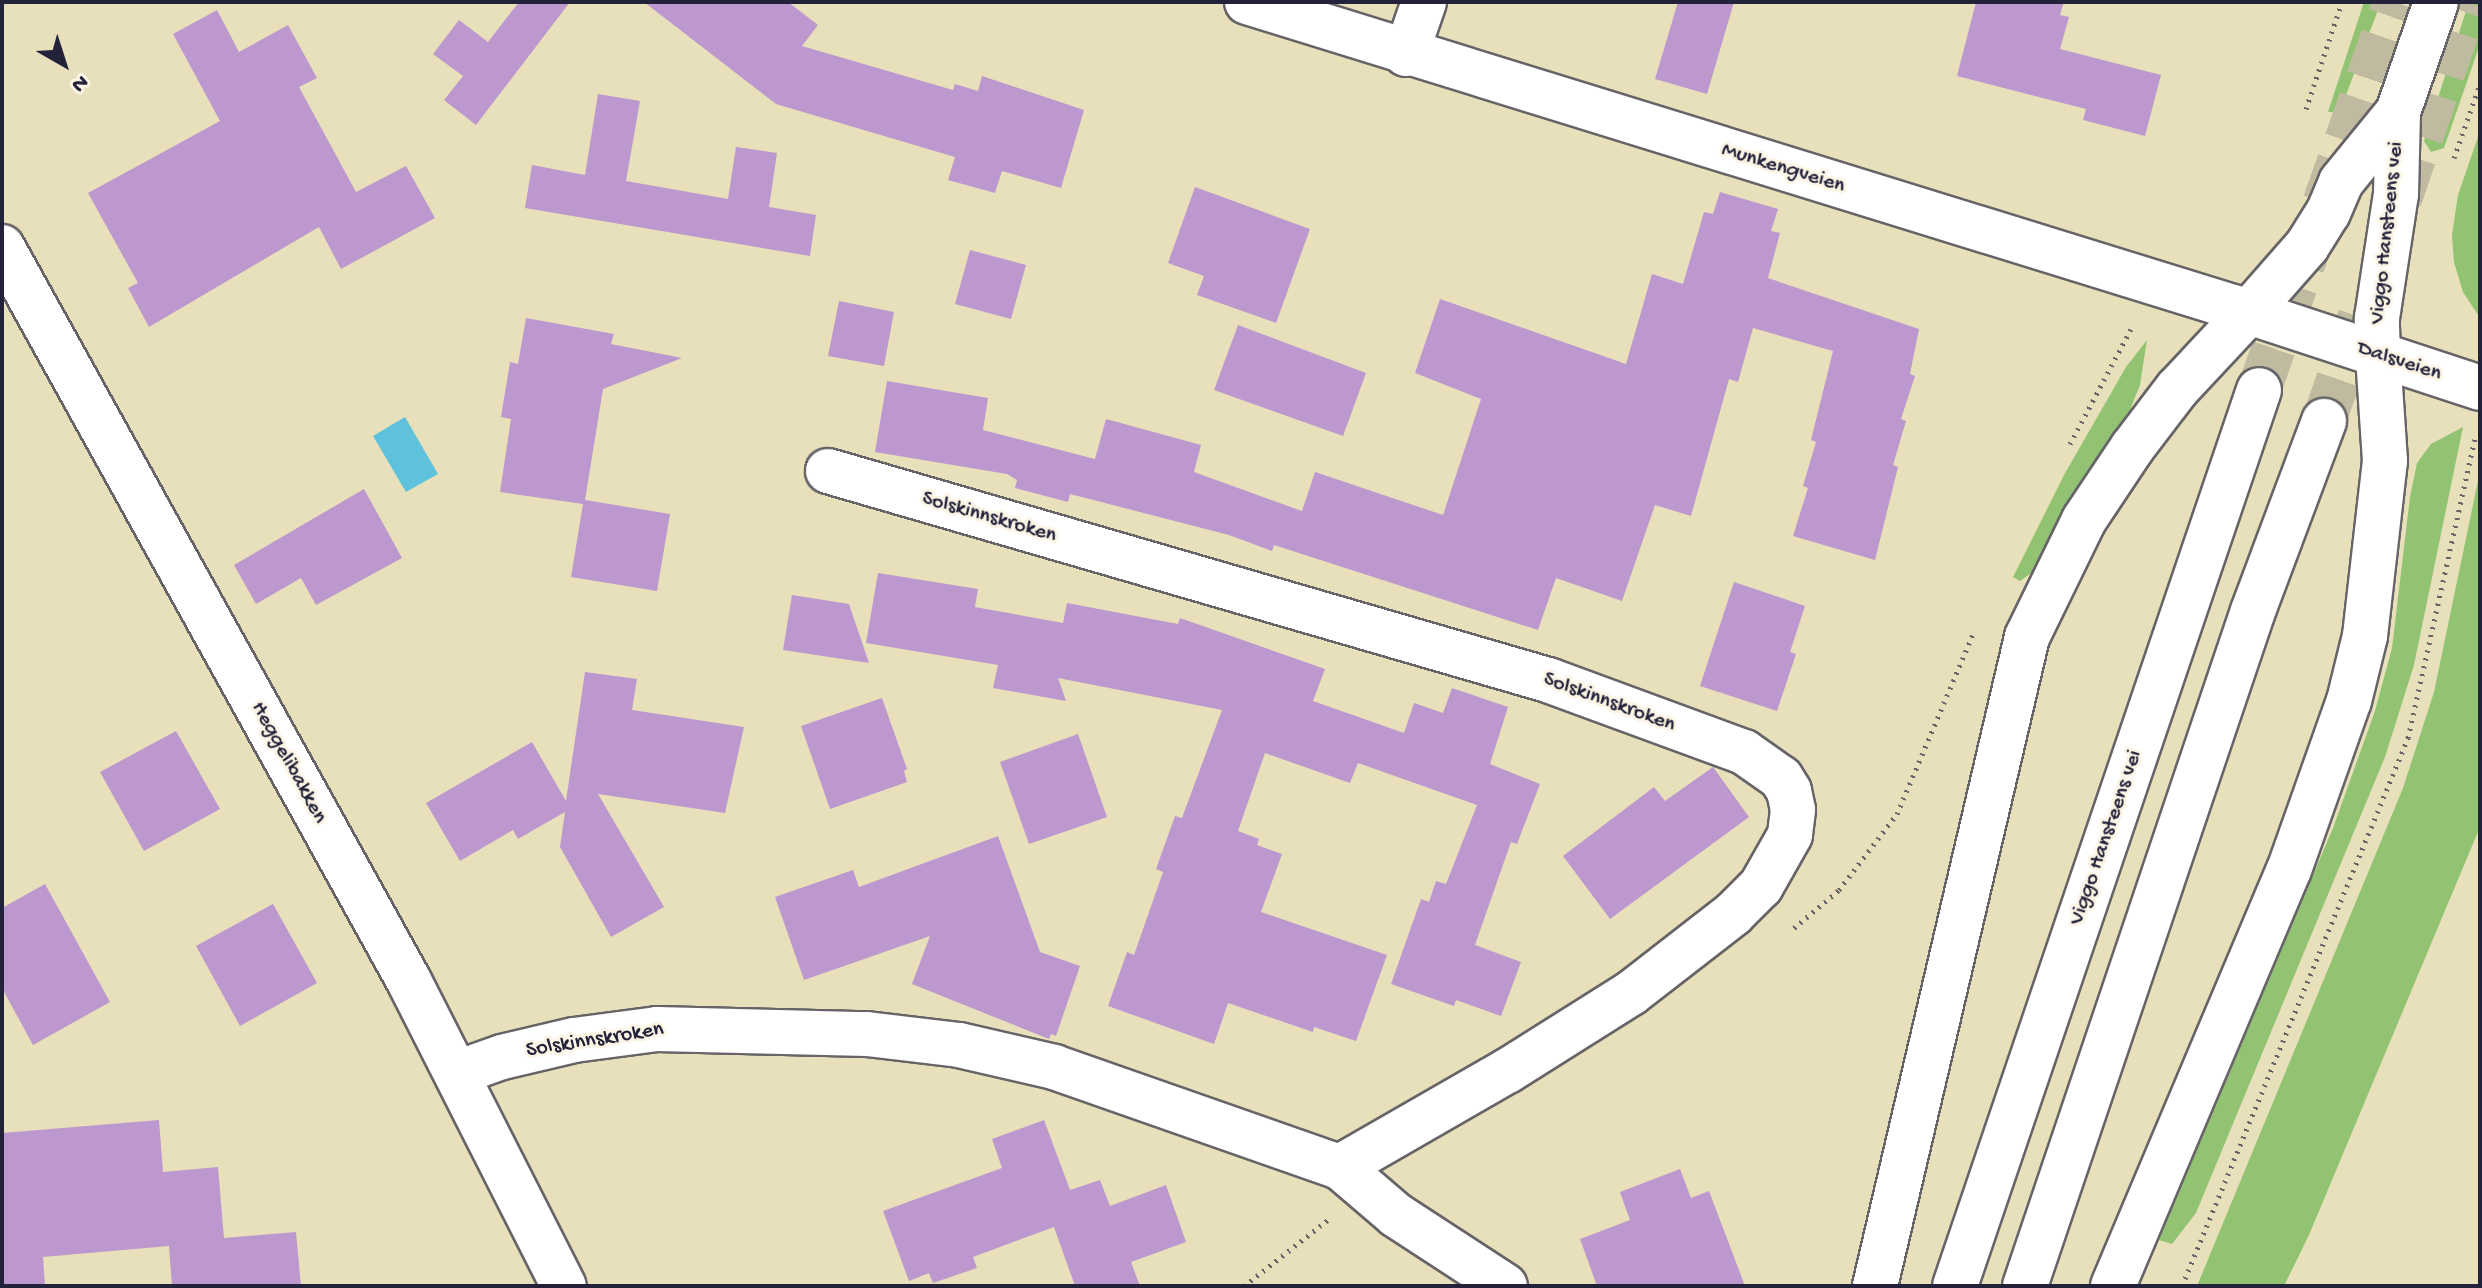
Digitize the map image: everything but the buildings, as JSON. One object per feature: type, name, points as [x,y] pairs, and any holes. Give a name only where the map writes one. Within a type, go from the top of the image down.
[{"type":"main road","name":"Munkengveien","points":[[1247,2],[2319,336]]},
{"type":"main road","points":[[1406,54],[1424,2]]},
{"type":"main road","name":"Viggo Hansteens vei","points":[[2113,1286],[2289,870],[2349,701],[2365,636],[2385,461],[2377,318],[2396,194],[2398,112],[2436,2]]},
{"type":"main road","name":"Viggo Hansteens vei","points":[[1875,1286],[2027,637],[2084,520],[2132,448],[2177,389],[2307,246],[2328,213],[2341,182],[2398,112]]},
{"type":"main road","name":"Heggelibakken","points":[[2,247],[457,1073],[564,1286]]},
{"type":"main road","name":"Dalsveien","points":[[2319,336],[2480,388]]},
{"type":"main road","name":"Viggo Hansteens vei","points":[[1955,1286],[2259,390]]},
{"type":"main road","points":[[2025,1286],[2243,640],[2324,421]]},
{"type":"main road","name":"Solskinnskroken","points":[[828,471],[1548,680],[1744,752],[1781,778],[1791,800],[1790,835],[1761,886],[1733,914],[1631,993],[1507,1071],[1340,1167]]},
{"type":"main road","name":"Solskinnskroken","points":[[457,1073],[502,1057],[574,1040],[657,1029],[867,1034],[959,1045],[1054,1067],[1340,1167],[1396,1215],[1505,1286]]},
{"type":"path","points":[[2306,109],[2342,2]]},
{"type":"path","points":[[2454,158],[2480,84]]},
{"type":"green space","points":[[2364,2],[2381,2],[2343,103],[2336,112],[2328,112]]},
{"type":"green space","points":[[2469,2],[2480,2],[2480,44],[2444,148],[2431,152],[2424,141]]},
{"type":"green space","points":[[2480,131],[2480,318],[2463,292],[2454,262],[2452,235],[2458,195]]},
{"type":"green space","points":[[2147,340],[2140,385],[2130,410],[2041,566],[2020,581],[2013,577],[2064,475],[2126,367]]},
{"type":"green space","points":[[2463,427],[2414,665],[2385,757],[2196,1213],[2172,1244],[2159,1240],[2333,828],[2375,711],[2392,648],[2417,463],[2431,444]]},
{"type":"green space","points":[[2480,471],[2480,827],[2309,1235],[2284,1286],[2197,1286],[2403,788],[2434,692]]},
{"type":"water","points":[[405,417],[438,474],[406,492],[373,436]]},
{"type":"tunnel","points":[[2259,390],[2395,2]]},
{"type":"tunnel","points":[[2400,199],[2467,2]]},
{"type":"tunnel","points":[[2324,421],[2362,310]]}]
